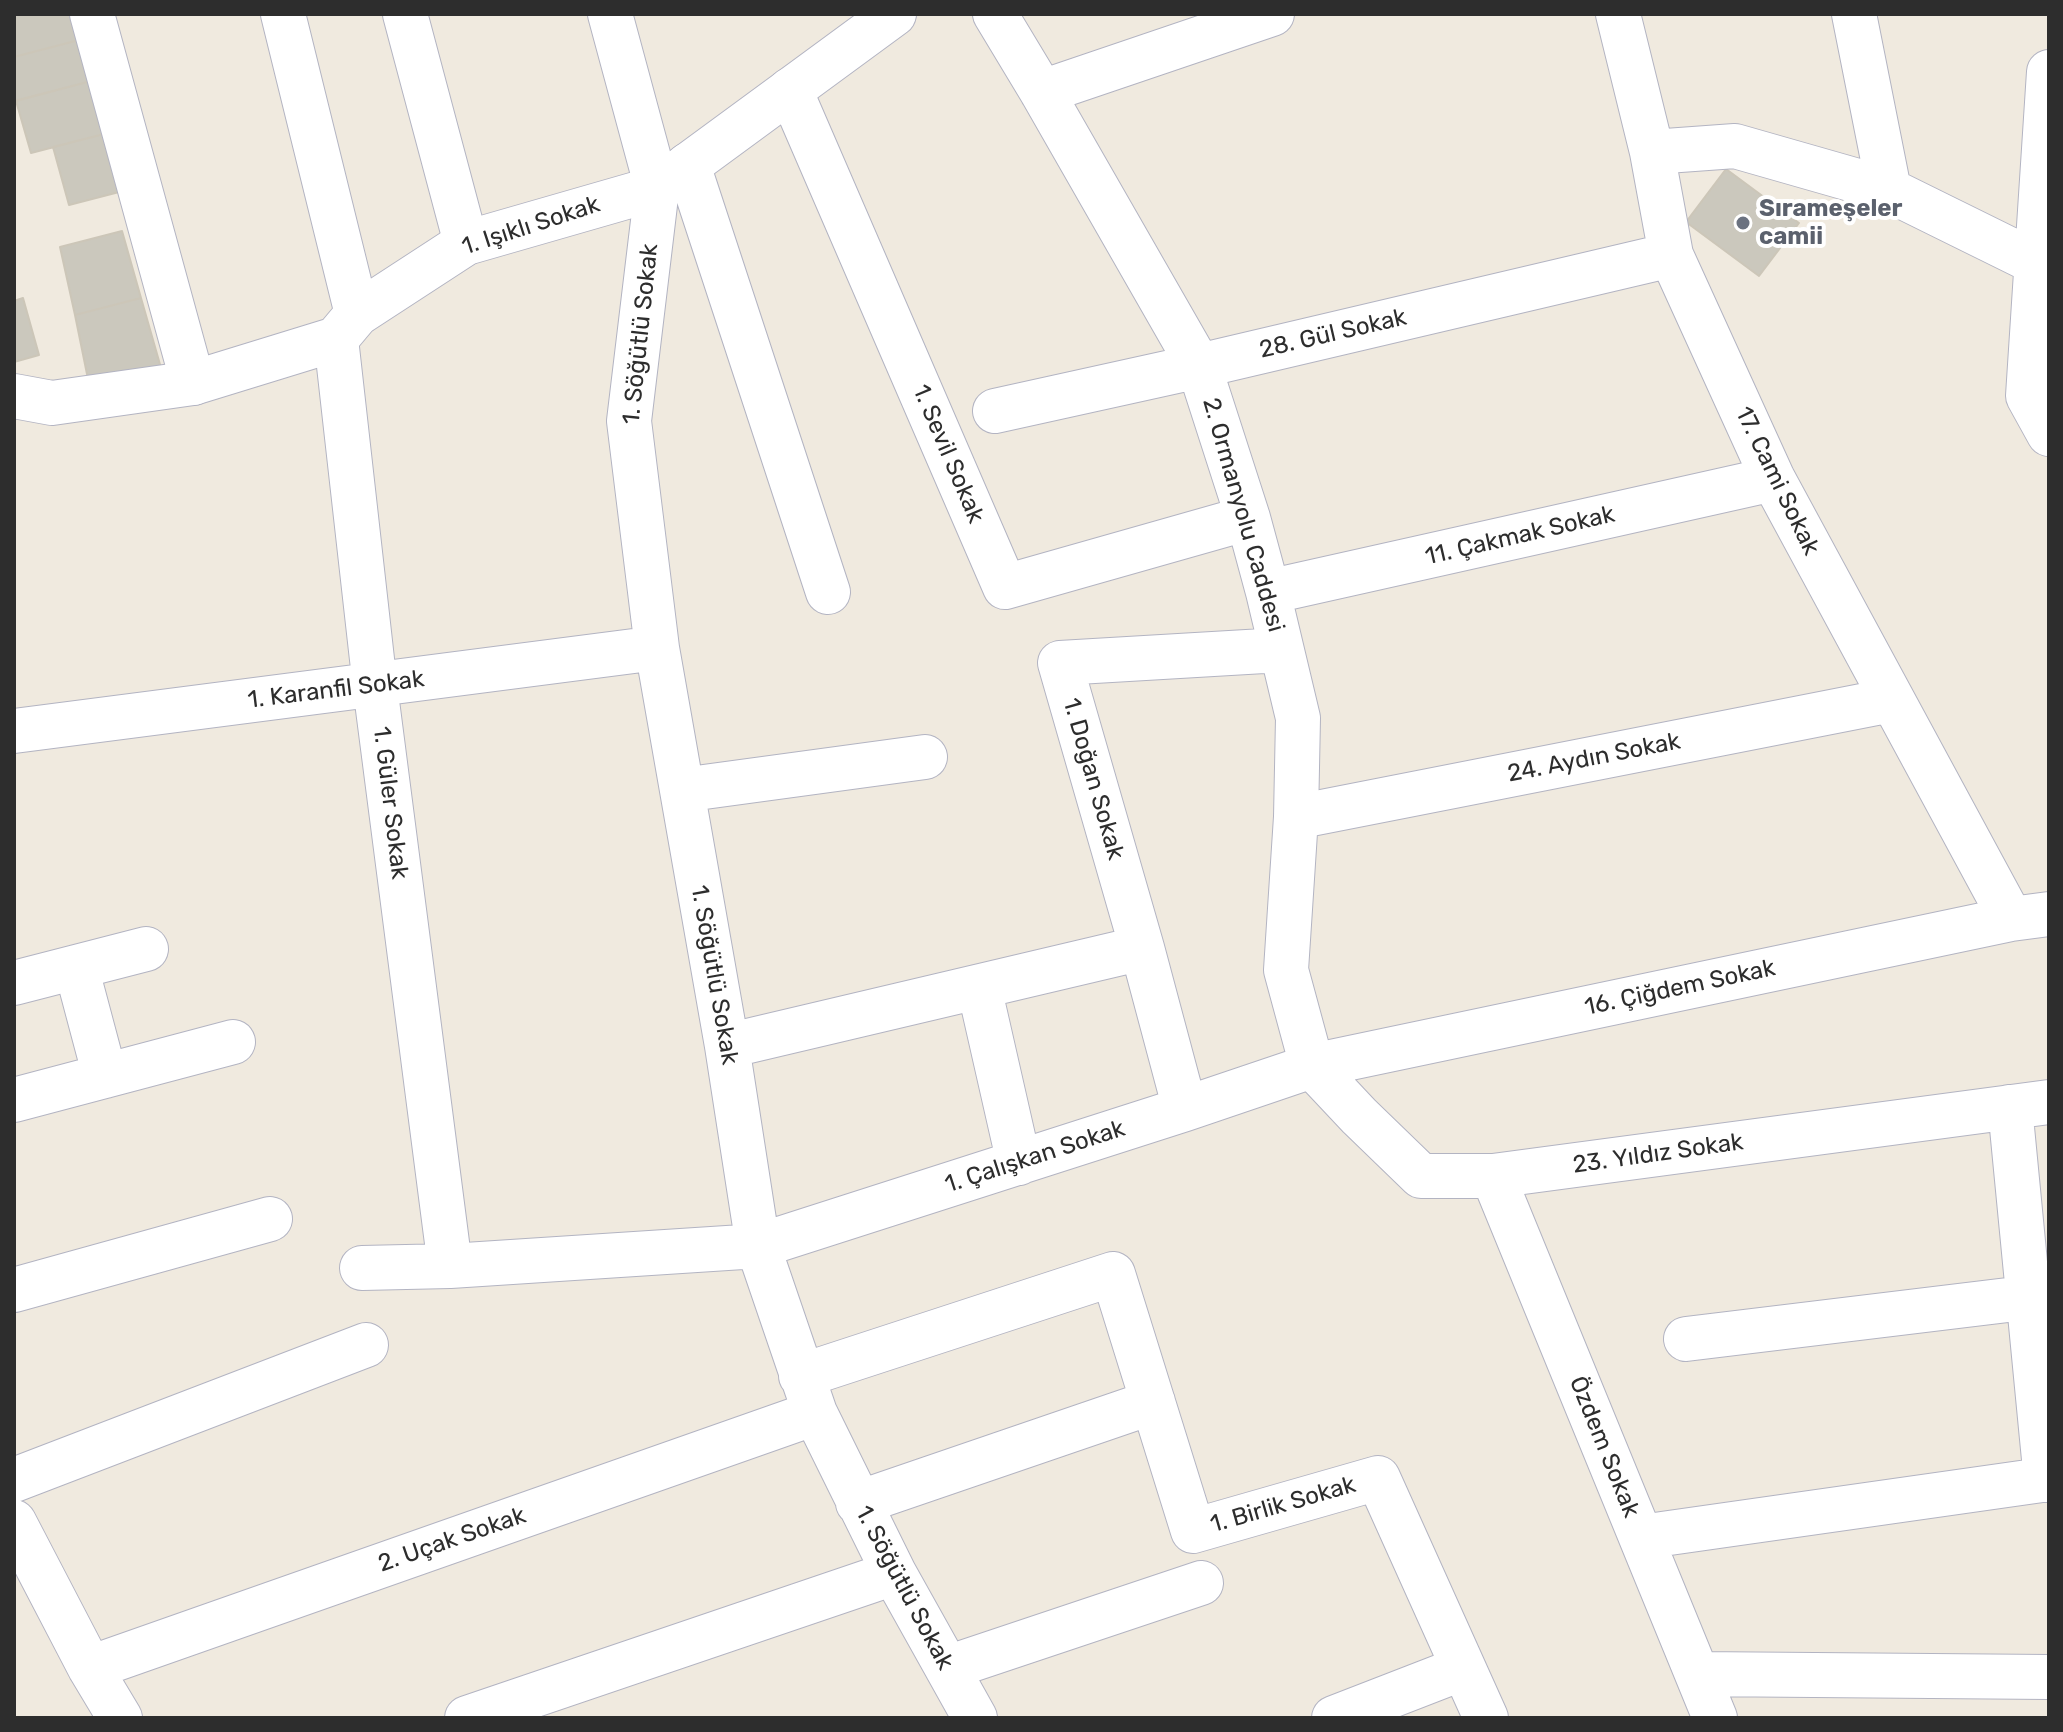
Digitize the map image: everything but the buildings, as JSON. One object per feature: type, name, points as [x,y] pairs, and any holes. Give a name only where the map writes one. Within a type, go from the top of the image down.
[{"type":"street","points":[[92,14],[193,383]]},
{"type":"street","name":"1. Güler Sokak","points":[[283,14],[346,327],[375,686],[450,1266]]},
{"type":"street","points":[[405,14],[466,243]]},
{"type":"street","points":[[610,14],[828,592]]},
{"type":"street","name":"1. Işıklı Sokak","points":[[14,423],[33,399],[193,383],[346,327],[466,243],[673,176],[894,14]]},
{"type":"street","name":"2. Ormanyolu Caddesi","points":[[995,14],[1199,366],[1248,518],[1298,718],[1296,817],[1286,970],[1312,1066]]},
{"type":"street","points":[[1042,92],[1272,14]]},
{"type":"street","name":"17. Cami Sokak","points":[[1618,14],[1652,152],[1671,255],[1773,479],[1892,700],[2030,916]]},
{"type":"street","points":[[1854,14],[1889,190]]},
{"type":"street","points":[[2049,72],[2043,266],[2028,396],[2049,434]]},
{"type":"street","name":"1. Sevil Sokak","points":[[790,90],[1005,587],[1248,518]]},
{"type":"street","points":[[1652,152],[1735,146],[1889,190],[2043,266]]},
{"type":"street","name":"1. Söğütlü Sokak","points":[[673,176],[629,421],[657,648],[727,1046],[758,1246],[808,1394],[858,1503],[975,1718]]},
{"type":"street","name":"28. Gül Sokak","points":[[995,411],[1671,255]]},
{"type":"street","name":"11. Çakmak Sokak","points":[[1268,592],[1773,479]]},
{"type":"street","name":"1. Karanfil Sokak","points":[[14,731],[657,648]]},
{"type":"street","name":"1. Doğan Sokak","points":[[1185,1109],[1060,663],[1281,650]]},
{"type":"street","name":"24. Aydın Sokak","points":[[1296,817],[1892,700]]},
{"type":"street","points":[[682,790],[925,757]]},
{"type":"street","name":"16. Çiğdem Sokak","points":[[1312,1066],[2030,916]]},
{"type":"street","points":[[727,1046],[1142,948]]},
{"type":"street","points":[[14,983],[146,949]]},
{"type":"street","points":[[76,967],[105,1076]]},
{"type":"street","points":[[979,987],[1019,1163]]},
{"type":"street","points":[[14,1100],[233,1042]]},
{"type":"street","name":"1. Çalışkan Sokak","points":[[362,1268],[450,1266],[758,1246],[1312,1066]]},
{"type":"street","name":"23. Yıldız Sokak","points":[[1312,1066],[1421,1176],[1493,1176],[2030,1104]]},
{"type":"street","points":[[1641,1537],[2047,1480],[2030,1104]]},
{"type":"street","name":"Özdem Sokak","points":[[1493,1176],[1715,1718]]},
{"type":"street","points":[[14,1290],[270,1219]]},
{"type":"street","name":"2. Uçak Sokak","points":[[90,1668],[1113,1274]]},
{"type":"street","name":"1. Birlik Sokak","points":[[1113,1274],[1193,1531],[1378,1478],[1486,1718]]},
{"type":"street","points":[[1686,1339],[2039,1297]]},
{"type":"street","points":[[14,1480],[366,1345]]},
{"type":"street","points":[[858,1503],[1153,1402]]},
{"type":"street","points":[[14,1522],[90,1668],[120,1718]]},
{"type":"street","points":[[467,1718],[894,1573]]},
{"type":"street","points":[[947,1668],[1201,1583]]},
{"type":"street","points":[[1334,1718],[1463,1668]]},
{"type":"street","points":[[1697,1674],[2049,1677]]},
{"type":"place","name":"Sırameşeler camii","points":[[1743,223]]}]
